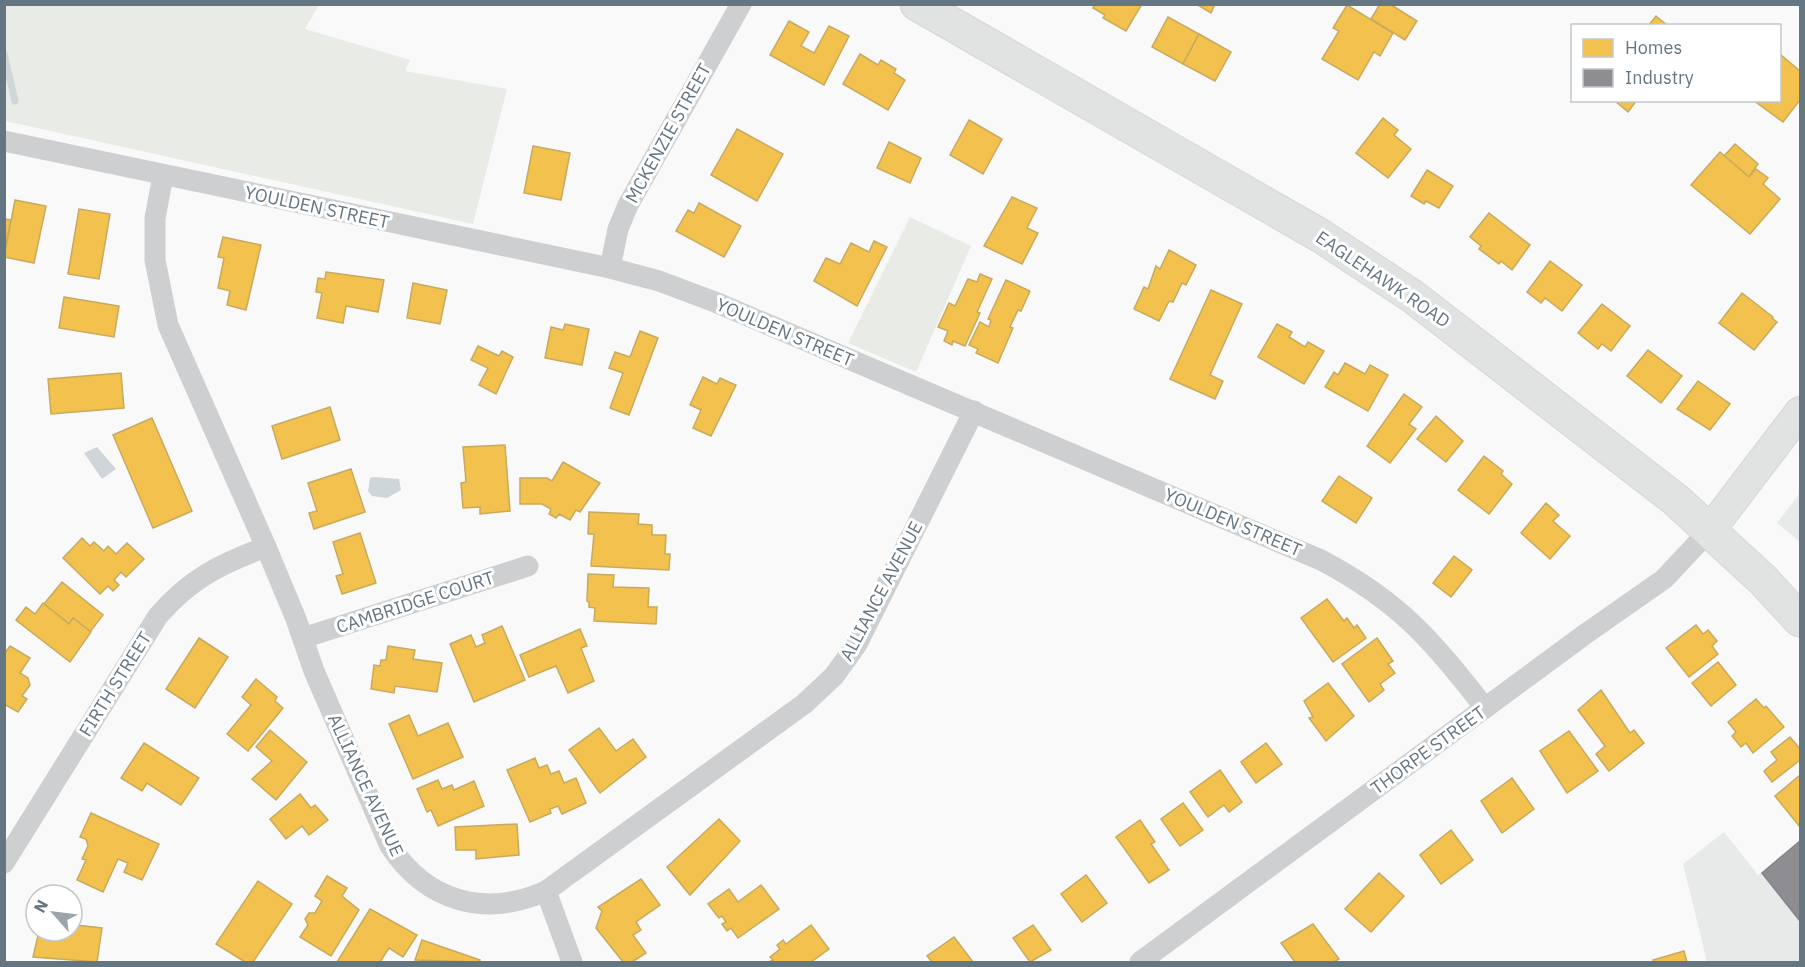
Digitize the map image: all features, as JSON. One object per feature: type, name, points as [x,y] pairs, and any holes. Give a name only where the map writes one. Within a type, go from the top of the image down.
[{"type":"main road","name":"EAGLEHAWK ROAD","points":[[917,4],[1192,161],[1367,265],[1458,330],[1654,482],[1710,530],[1800,620]]},
{"type":"street","name":"MCKENZIE STREET","points":[[610,268],[618,229],[628,205],[741,4]]},
{"type":"street","name":"YOULDEN STREET","points":[[4,141],[610,268],[658,281],[715,302],[1295,548],[1343,572],[1388,600],[1426,634],[1485,708]]},
{"type":"street","name":"ALLIANCE AVENUE","points":[[163,176],[155,218],[155,260],[168,325],[266,547],[314,671],[390,846],[408,870],[433,890],[462,901],[512,903],[546,891],[804,704],[834,676],[857,644],[974,411]]},
{"type":"street","points":[[1710,530],[1800,412]]},
{"type":"street","name":"THORPE STREET","points":[[1140,963],[1664,579],[1710,530]]},
{"type":"street","name":"FIRTH STREET","points":[[4,863],[158,616],[174,597],[199,576],[226,562],[266,547]]},
{"type":"street","name":"CAMBRIDGE COURT","points":[[303,638],[528,566]]},
{"type":"street","points":[[546,891],[572,963]]},
{"type":"shaded area","points":[[5,4],[319,5],[305,29],[410,60],[405,71],[507,89],[473,224],[5,121]]},
{"type":"shaded area","points":[[910,217],[971,246],[916,372],[848,343]]},
{"type":"shaded area","points":[[97,447],[116,469],[102,479],[84,453]]},
{"type":"shaded area","points":[[370,478],[399,479],[401,490],[387,498],[372,496],[368,491]]},
{"type":"shaded area","points":[[1800,493],[1800,542],[1777,523]]},
{"type":"shaded area","points":[[1724,832],[1758,875],[1800,840],[1800,962],[1707,962],[1683,864]]},
{"type":"building: Homes","points":[[1095,4],[1142,4],[1126,31],[1103,18],[1105,15],[1093,8]]},
{"type":"building: Homes","points":[[1196,4],[1215,4],[1211,13]]},
{"type":"building: Homes","points":[[1380,4],[1390,4],[1417,21],[1405,40],[1371,19]]},
{"type":"building: Homes","points":[[1347,5],[1393,33],[1380,56],[1374,52],[1358,80],[1322,59],[1339,31],[1333,28]]},
{"type":"building: Homes","points":[[1656,16],[1666,24],[1650,24]]},
{"type":"building: Homes","points":[[1168,17],[1199,34],[1183,64],[1152,47]]},
{"type":"building: Homes","points":[[789,21],[809,32],[801,46],[814,53],[829,26],[849,36],[824,85],[770,55]]},
{"type":"building: Homes","points":[[1199,34],[1231,52],[1215,81],[1183,64]]},
{"type":"building: Homes","points":[[860,54],[878,65],[881,60],[896,69],[894,73],[905,80],[888,110],[843,84]]},
{"type":"building: Homes","points":[[1781,55],[1800,71],[1800,100],[1783,122],[1756,102],[1781,102]]},
{"type":"building: Homes","points":[[1616,102],[1636,102],[1628,112]]},
{"type":"building: Homes","points":[[1383,118],[1398,130],[1394,135],[1411,149],[1388,178],[1356,153]]},
{"type":"building: Homes","points":[[969,120],[1002,139],[983,174],[950,155]]},
{"type":"building: Homes","points":[[737,129],[783,154],[757,201],[711,175]]},
{"type":"building: Homes","points":[[889,142],[921,158],[910,183],[877,168]]},
{"type":"building: Homes","points":[[1735,144],[1758,164],[1749,177],[1724,156]]},
{"type":"building: Homes","points":[[533,146],[570,153],[561,200],[524,193]]},
{"type":"building: Homes","points":[[1720,152],[1749,177],[1756,169],[1768,178],[1763,184],[1780,199],[1750,234],[1691,185]]},
{"type":"building: Homes","points":[[1427,170],[1453,186],[1439,208],[1426,201],[1424,204],[1411,196]]},
{"type":"building: Homes","points":[[1012,197],[1037,208],[1027,228],[1038,233],[1022,264],[984,246]]},
{"type":"building: Homes","points":[[15,200],[46,206],[34,263],[4,257]]},
{"type":"building: Homes","points":[[699,203],[741,226],[724,257],[676,231],[688,210],[694,213]]},
{"type":"building: Homes","points":[[79,209],[110,214],[99,279],[68,274]]},
{"type":"building: Homes","points":[[1489,213],[1530,245],[1512,270],[1501,261],[1499,264],[1479,249],[1481,246],[1470,237]]},
{"type":"building: Homes","points":[[4,219],[11,220],[5,249],[4,249]]},
{"type":"building: Homes","points":[[223,237],[261,245],[246,310],[227,305],[230,291],[218,288],[224,258],[218,257]]},
{"type":"building: Homes","points":[[874,241],[887,247],[857,306],[814,281],[826,258],[840,264],[851,243],[869,252]]},
{"type":"building: Homes","points":[[1169,250],[1196,265],[1186,285],[1182,283],[1173,302],[1169,301],[1159,321],[1134,309],[1144,287],[1148,289],[1156,266],[1160,269]]},
{"type":"building: Homes","points":[[1550,261],[1582,285],[1562,311],[1545,298],[1541,303],[1527,292]]},
{"type":"building: Homes","points":[[326,272],[384,280],[378,312],[346,306],[343,323],[317,318],[322,293],[316,292],[318,278],[325,279]]},
{"type":"building: Homes","points":[[980,274],[992,279],[977,312],[980,313],[965,346],[953,341],[952,345],[944,341],[948,331],[938,327],[949,303],[955,306],[968,279],[977,282]]},
{"type":"building: Homes","points":[[1006,280],[1030,291],[1021,311],[1018,310],[1010,327],[1013,328],[998,363],[976,353],[978,349],[969,345],[980,322],[989,327],[991,320],[988,319]]},
{"type":"building: Homes","points":[[413,283],[447,290],[440,324],[407,318]]},
{"type":"building: Homes","points":[[1211,290],[1242,304],[1210,375],[1223,381],[1215,399],[1170,379]]},
{"type":"building: Homes","points":[[1742,293],[1777,322],[1754,350],[1719,323]]},
{"type":"building: Homes","points":[[64,297],[119,306],[114,337],[59,328]]},
{"type":"building: Homes","points":[[1602,304],[1630,326],[1611,351],[1602,344],[1598,349],[1578,333]]},
{"type":"building: Homes","points":[[565,324],[589,329],[582,365],[545,358],[551,327],[563,330]]},
{"type":"building: Homes","points":[[1277,324],[1292,332],[1289,337],[1305,347],[1308,342],[1324,351],[1304,384],[1258,357]]},
{"type":"building: Homes","points":[[640,331],[658,338],[629,415],[610,408],[623,373],[609,368],[615,352],[630,357]]},
{"type":"building: Homes","points":[[478,346],[499,356],[502,351],[513,357],[496,394],[479,385],[488,368],[471,360]]},
{"type":"building: Homes","points":[[1648,350],[1682,376],[1661,403],[1627,376]]},
{"type":"building: Homes","points":[[1345,363],[1365,374],[1370,365],[1388,375],[1368,411],[1325,387],[1334,372],[1338,375]]},
{"type":"building: Homes","points":[[121,373],[124,408],[51,414],[48,379]]},
{"type":"building: Homes","points":[[703,377],[717,384],[720,378],[736,385],[711,436],[693,428],[701,410],[690,405]]},
{"type":"building: Homes","points":[[1698,381],[1730,404],[1710,430],[1677,409]]},
{"type":"building: Homes","points":[[1404,394],[1422,407],[1409,424],[1416,429],[1390,463],[1367,446]]},
{"type":"building: Homes","points":[[330,407],[340,440],[282,459],[272,426]]},
{"type":"building: Homes","points":[[1436,416],[1463,441],[1446,462],[1417,439]]},
{"type":"building: Homes","points":[[152,418],[192,511],[153,528],[113,435]]},
{"type":"building: Homes","points":[[505,445],[510,511],[480,514],[480,507],[463,508],[461,483],[466,482],[463,447]]},
{"type":"building: Homes","points":[[1484,456],[1503,471],[1501,474],[1512,484],[1489,514],[1458,490]]},
{"type":"building: Homes","points":[[563,462],[600,483],[580,512],[576,510],[570,520],[559,514],[556,518],[549,514],[551,509],[542,504],[520,504],[520,478],[547,478],[552,481]]},
{"type":"building: Homes","points":[[351,469],[365,512],[314,529],[309,513],[317,511],[308,483]]},
{"type":"building: Homes","points":[[1339,476],[1372,498],[1356,523],[1322,501]]},
{"type":"building: Homes","points":[[1546,503],[1559,515],[1553,521],[1570,536],[1550,559],[1521,533]]},
{"type":"building: Homes","points":[[589,512],[639,514],[638,524],[652,525],[652,535],[666,535],[665,554],[670,554],[669,570],[591,566],[594,534],[588,534]]},
{"type":"building: Homes","points":[[360,533],[376,583],[342,594],[336,576],[343,574],[333,542]]},
{"type":"building: Homes","points":[[82,538],[90,546],[94,542],[104,551],[108,546],[116,554],[127,543],[144,559],[126,577],[121,572],[114,580],[119,585],[113,591],[108,586],[100,594],[63,558]]},
{"type":"building: Homes","points":[[1454,556],[1472,570],[1451,597],[1433,583]]},
{"type":"building: Homes","points":[[588,574],[614,575],[613,587],[649,588],[648,607],[657,607],[656,624],[594,621],[595,608],[589,607],[587,601]]},
{"type":"building: Homes","points":[[62,582],[103,615],[90,632],[73,618],[69,624],[44,604]]},
{"type":"building: Homes","points":[[1327,599],[1344,621],[1347,618],[1354,628],[1357,625],[1366,638],[1333,662],[1301,618]]},
{"type":"building: Homes","points":[[43,603],[69,624],[73,618],[91,632],[70,662],[16,620],[26,607],[35,614]]},
{"type":"building: Homes","points":[[1696,625],[1703,634],[1708,630],[1717,641],[1712,646],[1718,654],[1689,677],[1666,648]]},
{"type":"building: Homes","points":[[502,626],[525,680],[474,702],[450,644],[471,635],[476,647],[485,643],[482,635]]},
{"type":"building: Homes","points":[[580,629],[587,646],[581,648],[594,681],[568,693],[556,666],[529,677],[520,655]]},
{"type":"building: Homes","points":[[199,638],[228,657],[195,708],[166,689]]},
{"type":"building: Homes","points":[[1377,638],[1393,661],[1388,664],[1395,673],[1380,684],[1384,690],[1369,702],[1342,664]]},
{"type":"building: Homes","points":[[10,646],[30,658],[20,673],[28,678],[30,685],[22,696],[27,699],[18,712],[4,704],[4,654]]},
{"type":"building: Homes","points":[[388,646],[415,650],[413,659],[442,663],[437,692],[395,686],[394,693],[371,689],[374,665],[380,666],[381,660],[386,660]]},
{"type":"building: Homes","points":[[1718,662],[1736,685],[1711,706],[1692,683]]},
{"type":"building: Homes","points":[[256,679],[277,697],[275,701],[283,708],[248,751],[227,734],[251,705],[242,697]]},
{"type":"building: Homes","points":[[1328,683],[1354,716],[1326,741],[1309,718],[1313,717],[1304,701]]},
{"type":"building: Homes","points":[[1601,690],[1630,733],[1634,730],[1644,743],[1609,771],[1596,754],[1605,746],[1578,710]]},
{"type":"building: Homes","points":[[1756,699],[1764,708],[1766,706],[1784,727],[1753,753],[1746,743],[1741,747],[1732,736],[1736,732],[1728,722]]},
{"type":"building: Homes","points":[[409,715],[418,736],[448,723],[463,757],[413,779],[389,724]]},
{"type":"building: Homes","points":[[599,728],[616,751],[633,739],[646,757],[600,793],[569,750]]},
{"type":"building: Homes","points":[[270,730],[307,762],[276,800],[252,779],[272,761],[256,747]]},
{"type":"building: Homes","points":[[1569,731],[1598,771],[1567,793],[1540,751]]},
{"type":"building: Homes","points":[[1790,737],[1800,749],[1800,760],[1772,782],[1764,771],[1777,760],[1771,752]]},
{"type":"building: Homes","points":[[144,743],[199,778],[181,805],[147,783],[142,791],[121,778]]},
{"type":"building: Homes","points":[[1266,743],[1282,764],[1256,783],[1241,762]]},
{"type":"building: Homes","points":[[535,758],[539,768],[547,765],[551,774],[559,771],[564,783],[576,778],[586,803],[562,814],[558,806],[550,809],[551,813],[530,822],[507,770]]},
{"type":"building: Homes","points":[[1220,770],[1242,802],[1229,812],[1224,805],[1208,817],[1190,792]]},
{"type":"building: Homes","points":[[1800,775],[1800,827],[1775,796]]},
{"type":"building: Homes","points":[[1512,778],[1534,809],[1502,833],[1481,801]]},
{"type":"building: Homes","points":[[438,780],[442,789],[452,785],[454,790],[474,781],[484,806],[438,826],[431,810],[427,812],[417,789]]},
{"type":"building: Homes","points":[[300,794],[311,808],[315,805],[328,820],[309,835],[302,826],[286,839],[270,819]]},
{"type":"building: Homes","points":[[1183,803],[1203,830],[1180,846],[1161,819]]},
{"type":"building: Homes","points":[[91,813],[159,844],[142,880],[124,872],[128,863],[118,859],[103,892],[77,880],[86,860],[82,859],[88,846],[86,839],[80,837]]},
{"type":"building: Homes","points":[[719,819],[740,841],[690,895],[667,867]]},
{"type":"building: Homes","points":[[1140,820],[1155,842],[1151,844],[1169,870],[1149,883],[1116,837]]},
{"type":"building: Homes","points":[[517,824],[519,855],[476,859],[476,850],[456,850],[455,827]]},
{"type":"building: Homes","points":[[1451,830],[1473,860],[1441,884],[1420,855]]},
{"type":"building: Homes","points":[[1379,873],[1404,896],[1371,932],[1345,909]]},
{"type":"building: Homes","points":[[1086,875],[1107,903],[1082,922],[1061,894]]},
{"type":"building: Homes","points":[[327,876],[347,888],[342,896],[359,910],[331,956],[300,937],[308,925],[305,919],[309,913],[315,913],[322,901],[315,896]]},
{"type":"building: Homes","points":[[641,879],[660,905],[636,922],[641,930],[633,935],[646,953],[632,962],[623,962],[596,928],[602,911],[598,907]]},
{"type":"building: Homes","points":[[258,881],[292,904],[253,962],[245,962],[216,944]]},
{"type":"building: Homes","points":[[761,885],[779,909],[738,938],[731,928],[727,931],[722,924],[726,922],[722,916],[719,918],[708,904],[729,889],[738,902]]},
{"type":"building: Homes","points":[[370,909],[417,935],[403,957],[389,948],[380,962],[337,962]]},
{"type":"building: Homes","points":[[1313,924],[1339,959],[1334,962],[1295,962],[1281,943]]},
{"type":"building: Homes","points":[[811,925],[829,949],[811,962],[769,962],[773,960],[770,957],[780,949],[777,945],[783,940],[786,944]]},
{"type":"building: Homes","points":[[1033,925],[1051,950],[1030,962],[1013,938]]},
{"type":"building: Homes","points":[[84,926],[102,928],[97,962],[33,957],[36,943],[84,943]]},
{"type":"building: Homes","points":[[954,937],[973,962],[932,962],[927,956]]},
{"type":"building: Homes","points":[[422,940],[480,960],[479,962],[415,960]]},
{"type":"building: Homes","points":[[1684,951],[1687,962],[1653,962],[1653,960]]},
{"type":"building: Industry","points":[[1800,841],[1800,921],[1762,873]]},
{"type":"waterway","points":[[4,54],[15,101]]}]
